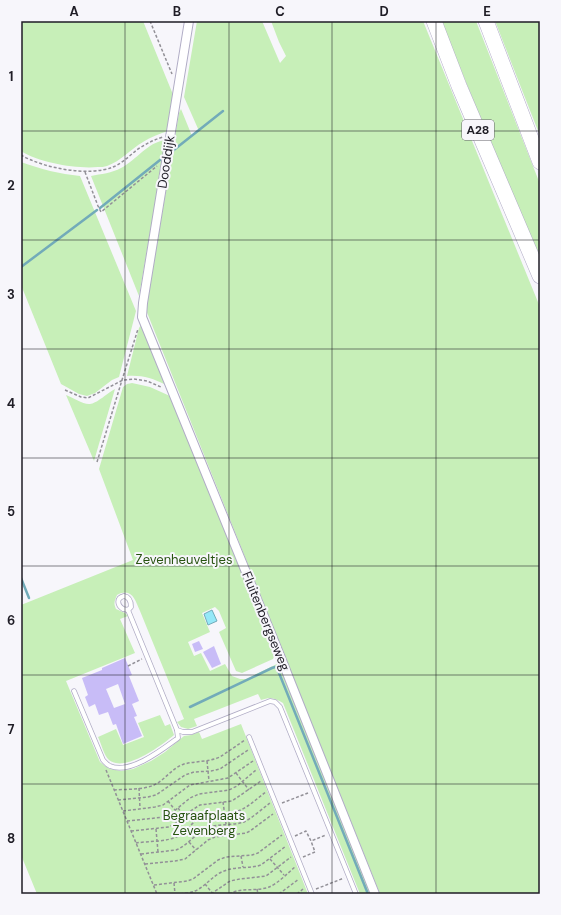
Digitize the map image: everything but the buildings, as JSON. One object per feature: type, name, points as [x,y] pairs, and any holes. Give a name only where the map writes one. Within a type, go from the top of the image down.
[{"type":"highway","name":"A28","points":[[434,21],[540,276]]},
{"type":"highway","points":[[486,21],[540,162]]},
{"type":"street","name":"Dooddijk","points":[[143,303],[190,21]]},
{"type":"street","name":"Fluitenbergseweg","points":[[143,303],[143,319],[375,894]]},
{"type":"lane","points":[[74,691],[103,760],[111,767],[121,768],[132,766],[163,750],[178,738],[177,730],[128,610]]},
{"type":"lane","points":[[177,730],[192,732],[270,701],[275,702],[280,708],[356,894]]},
{"type":"lane","points":[[249,737],[311,893]]},
{"type":"path","points":[[150,21],[178,88]]},
{"type":"path","points":[[21,155],[30,161],[53,168],[84,172],[101,170],[113,167],[126,160],[137,150],[151,141],[170,135]]},
{"type":"path","points":[[84,172],[101,212],[166,159]]},
{"type":"path","points":[[97,462],[142,313]]},
{"type":"path","points":[[65,390],[81,397],[88,398],[122,380],[134,379],[172,390]]},
{"type":"path","points":[[128,666],[148,657]]},
{"type":"path","points":[[114,790],[153,786],[176,769],[194,762],[207,761],[220,757],[249,737]]},
{"type":"path","points":[[118,800],[156,795],[185,775],[194,772],[220,769],[253,746]]},
{"type":"path","points":[[122,811],[159,806],[190,785],[225,779],[236,773],[257,757]]},
{"type":"path","points":[[207,761],[209,782]]},
{"type":"path","points":[[106,763],[106,772],[157,894]]},
{"type":"path","points":[[127,821],[161,818],[170,814],[192,796],[229,790],[261,767]]},
{"type":"path","points":[[236,773],[249,790]]},
{"type":"path","points":[[131,831],[169,827],[200,805],[235,800],[266,778]]},
{"type":"path","points":[[138,788],[140,809]]},
{"type":"path","points":[[136,842],[157,841],[174,838],[201,817],[237,812],[244,809],[270,789]]},
{"type":"path","points":[[145,864],[182,860],[208,840],[215,837],[241,834],[250,831],[278,808],[314,790]]},
{"type":"path","points":[[141,854],[176,850],[207,828],[216,825],[243,822],[274,800]]},
{"type":"path","points":[[168,801],[175,810]]},
{"type":"path","points":[[223,802],[226,824]]},
{"type":"path","points":[[178,808],[185,816]]},
{"type":"path","points":[[156,829],[158,852]]},
{"type":"path","points":[[180,894],[193,892],[222,872],[232,868],[258,866],[265,863],[290,840],[306,831],[315,852],[299,862],[285,876],[269,887],[239,890],[228,894]]},
{"type":"path","points":[[154,885],[193,879],[222,858],[258,853],[287,832]]},
{"type":"path","points":[[311,841],[331,833]]},
{"type":"path","points":[[189,842],[196,850]]},
{"type":"path","points":[[205,884],[213,894],[230,881],[266,876],[295,853]]},
{"type":"path","points":[[241,856],[243,867]]},
{"type":"path","points":[[270,859],[285,876]]},
{"type":"path","points":[[279,894],[304,875]]},
{"type":"path","points":[[311,893],[349,876]]},
{"type":"path","points":[[174,883],[175,894]]},
{"type":"path","points":[[297,894],[308,885]]},
{"type":"path","points":[[257,889],[258,894]]},
{"type":"green space","points":[[21,21],[143,21],[174,97],[168,131],[146,140],[117,161],[104,167],[79,167],[58,164],[38,159],[21,151]]},
{"type":"green space","points":[[197,21],[262,21],[280,63],[286,56],[271,21],[423,21],[540,307],[540,894],[380,894],[146,310],[179,113],[181,109],[192,136],[199,131],[184,97]]},
{"type":"green space","points":[[441,21],[476,21],[540,184],[540,264]]},
{"type":"green space","points":[[495,21],[540,21],[540,136]]},
{"type":"green space","points":[[166,140],[139,296],[91,176],[118,170],[127,165],[153,144]]},
{"type":"green space","points":[[21,162],[50,171],[80,176],[136,311],[119,377],[112,380],[95,393],[87,396],[79,394],[61,384],[21,285]]},
{"type":"green space","points":[[141,325],[166,385],[156,380],[137,376],[127,376]]},
{"type":"green space","points":[[132,383],[150,387],[170,396],[275,654],[273,659],[242,673],[236,671],[219,632],[226,628],[219,611],[215,607],[202,613],[210,632],[188,642],[194,656],[201,653],[210,671],[225,664],[232,676],[240,679],[246,679],[279,663],[373,894],[360,894],[283,703],[272,698],[261,700],[258,694],[194,719],[197,726],[188,729],[181,727],[177,722],[184,719],[140,611],[130,594],[122,593],[117,595],[115,605],[116,609],[128,616],[120,619],[135,653],[66,681],[100,762],[110,769],[121,771],[133,769],[151,761],[165,752],[184,736],[199,732],[202,739],[241,724],[308,894],[37,894],[21,855],[21,605],[133,560],[99,469],[123,387]]},
{"type":"green space","points":[[115,389],[94,461],[66,395],[81,402],[90,404],[96,402]]},
{"type":"green space","points":[[160,715],[165,726],[170,724],[174,735],[152,751],[133,760],[124,763],[116,763],[107,758],[98,737],[116,729],[123,745],[144,737],[138,723]]},
{"type":"water","points":[[212,610],[217,621],[208,625],[204,614]]},
{"type":"waterway","points":[[170,153],[223,111]]},
{"type":"waterway","points":[[100,208],[165,156]]},
{"type":"waterway","points":[[21,267],[97,210]]},
{"type":"waterway","points":[[21,578],[29,598]]},
{"type":"waterway","points":[[190,707],[272,668],[277,668],[368,894]]},
{"type":"park label","name":"Zevenheuveltjes","points":[[184,559]]},
{"type":"park label","name":"Begraafplaats Zevenberg","points":[[204,822]]}]
